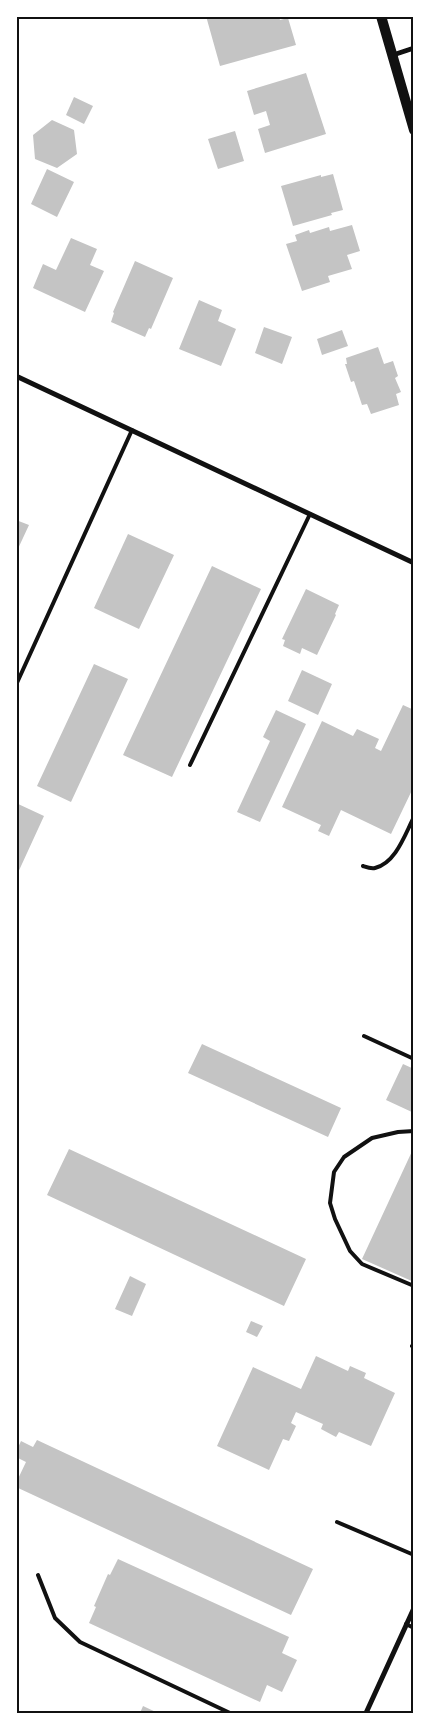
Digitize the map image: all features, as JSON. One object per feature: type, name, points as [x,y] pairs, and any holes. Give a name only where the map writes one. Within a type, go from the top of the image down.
[{"type":"main road","points":[[381,16],[414,130]]},
{"type":"street","points":[[392,55],[414,48]]},
{"type":"street","points":[[16,376],[414,563]]},
{"type":"street","points":[[366,1713],[414,1608]]},
{"type":"lane","points":[[16,685],[132,430]]},
{"type":"lane","points":[[190,765],[310,514]]},
{"type":"lane","points":[[363,866],[374,868],[388,862],[399,846],[414,817]]},
{"type":"lane","points":[[364,1036],[414,1059]]},
{"type":"lane","points":[[414,1131],[398,1132],[372,1138],[344,1157],[334,1172],[330,1203],[350,1251],[362,1264],[414,1286]]},
{"type":"lane","points":[[337,1522],[414,1555]]},
{"type":"lane","points":[[38,1574],[55,1618],[80,1642],[230,1713]]},
{"type":"lane","points":[[406,1624],[414,1628]]},
{"type":"building","points":[[206,16],[279,16],[280,20],[288,18],[296,45],[220,66]]},
{"type":"building","points":[[306,73],[326,134],[265,153],[258,129],[270,125],[266,111],[254,115],[247,91]]},
{"type":"building","points":[[74,97],[93,106],[84,124],[66,115]]},
{"type":"building","points":[[52,120],[74,130],[77,154],[57,168],[35,159],[33,135]]},
{"type":"building","points":[[235,131],[244,161],[218,169],[208,139]]},
{"type":"building","points":[[47,169],[74,182],[57,217],[31,204]]},
{"type":"building","points":[[333,174],[343,210],[293,226],[281,186],[321,175],[321,177]]},
{"type":"building","points":[[352,225],[360,251],[347,255],[352,269],[328,276],[330,282],[302,291],[286,244],[297,241],[295,235],[309,230],[310,233],[329,227],[330,231]]},
{"type":"building","points":[[71,238],[97,249],[90,265],[104,271],[85,312],[33,288],[43,264],[56,270]]},
{"type":"building","points":[[135,261],[173,278],[151,329],[149,328],[145,337],[111,322],[113,312]]},
{"type":"building","points":[[199,300],[222,310],[218,321],[236,329],[221,366],[179,349]]},
{"type":"building","points":[[264,327],[292,337],[282,364],[255,353]]},
{"type":"building","points":[[342,330],[348,346],[322,355],[317,339]]},
{"type":"building","points":[[378,347],[384,364],[393,361],[398,376],[395,378],[401,392],[396,394],[399,405],[371,414],[367,404],[362,405],[354,381],[351,382],[345,364],[347,364],[346,358]]},
{"type":"building","points":[[16,520],[29,525],[16,553]]},
{"type":"building","points":[[128,534],[174,555],[139,629],[94,608]]},
{"type":"building","points":[[212,566],[261,589],[172,777],[123,755]]},
{"type":"building","points":[[306,589],[339,605],[317,655],[302,648],[300,654],[283,646],[285,640],[282,639]]},
{"type":"building","points":[[94,664],[128,679],[71,802],[37,786]]},
{"type":"building","points":[[302,670],[332,684],[318,715],[288,701]]},
{"type":"building","points":[[403,705],[414,710],[414,786],[391,834],[341,810],[329,836],[318,831],[321,825],[282,807],[322,721],[353,736],[357,729],[379,739],[375,748],[381,751]]},
{"type":"building","points":[[276,710],[306,724],[260,822],[237,812],[270,741],[263,737]]},
{"type":"building","points":[[16,803],[44,816],[16,877]]},
{"type":"building","points":[[202,1044],[341,1108],[328,1137],[188,1073]]},
{"type":"building","points":[[403,1064],[414,1069],[414,1113],[386,1100]]},
{"type":"building","points":[[414,1147],[414,1282],[362,1259]]},
{"type":"building","points":[[69,1149],[306,1259],[284,1306],[47,1195]]},
{"type":"building","points":[[130,1276],[146,1284],[132,1316],[115,1309]]},
{"type":"building","points":[[251,1321],[263,1326],[257,1337],[246,1332]]},
{"type":"building","points":[[316,1356],[348,1371],[350,1366],[366,1373],[364,1378],[395,1393],[371,1446],[339,1432],[336,1437],[321,1429],[323,1424],[296,1412],[291,1423],[296,1426],[289,1441],[283,1439],[269,1470],[217,1446],[253,1367],[301,1389]]},
{"type":"building","points":[[37,1440],[313,1569],[291,1615],[16,1487],[26,1462],[16,1457],[16,1452],[21,1441],[33,1447]]},
{"type":"building","points":[[118,1559],[289,1637],[282,1653],[297,1660],[282,1692],[267,1685],[260,1702],[89,1623],[108,1574],[110,1575]]},
{"type":"building","points":[[143,1706],[158,1713],[140,1713]]}]
